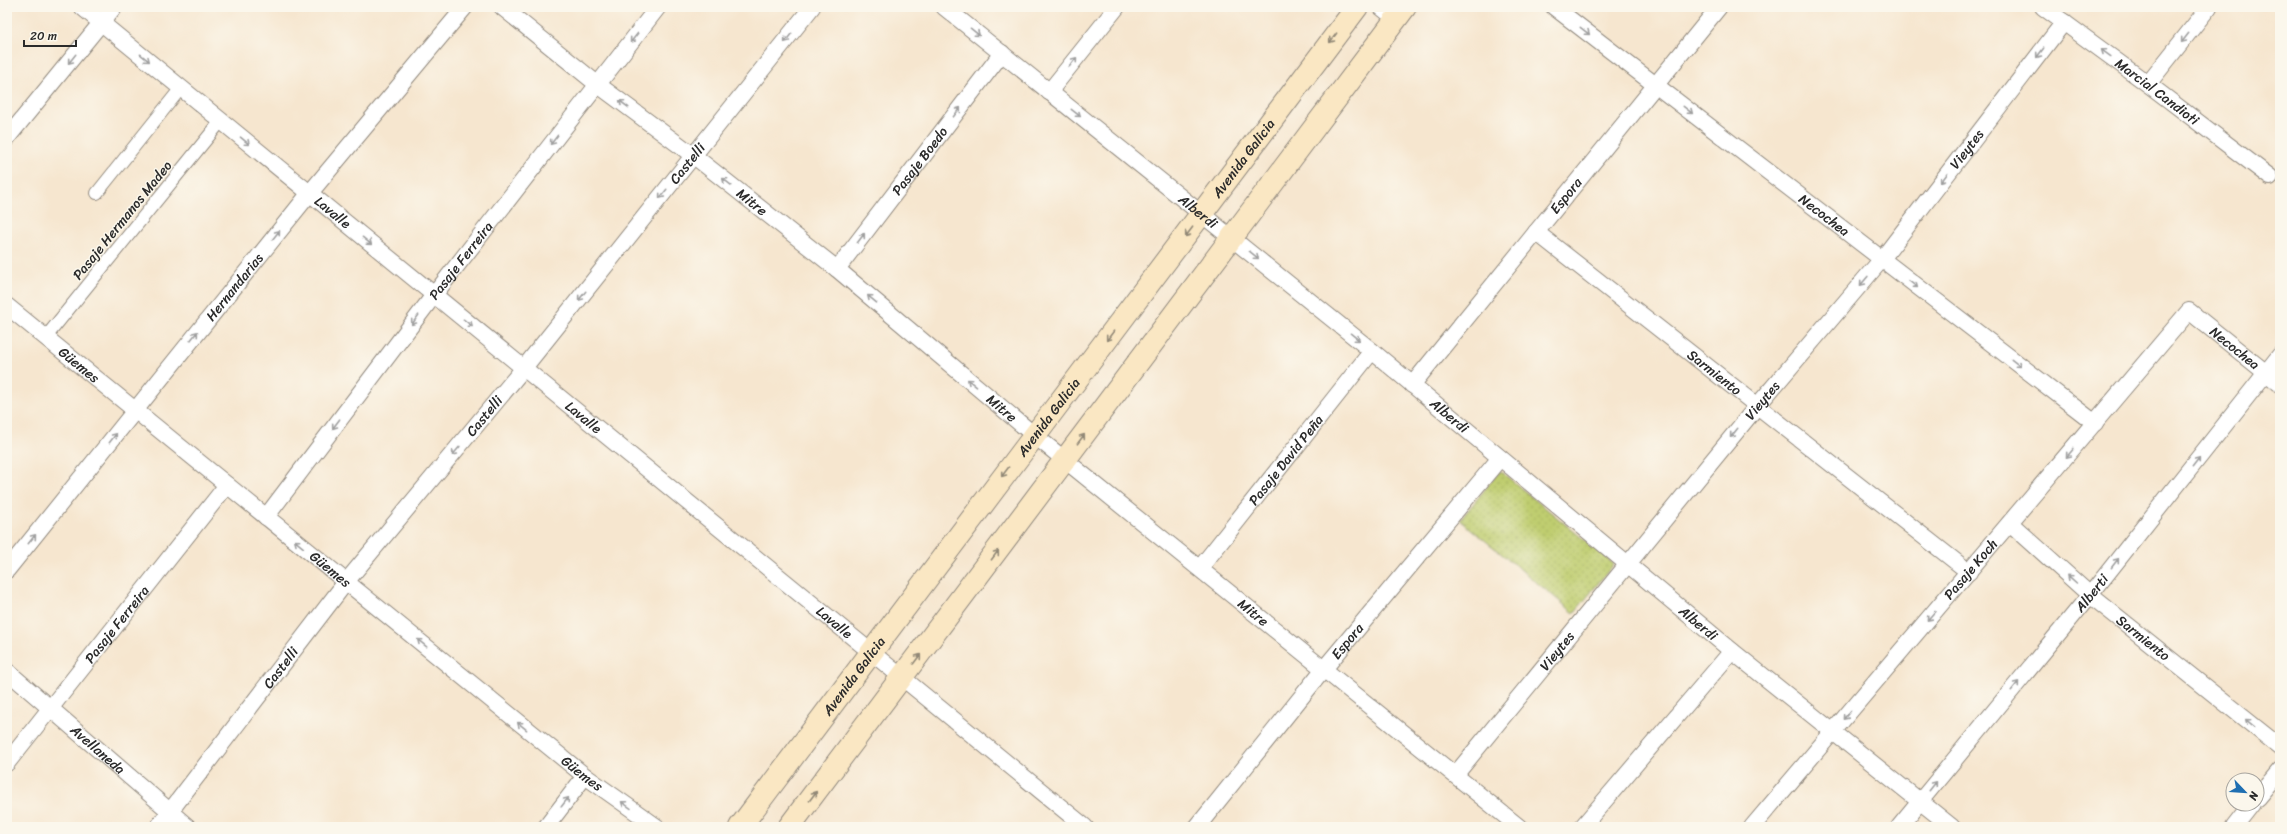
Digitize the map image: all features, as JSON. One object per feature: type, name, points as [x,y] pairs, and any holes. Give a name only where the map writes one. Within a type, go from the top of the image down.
[{"type":"main road","name":"Avenida Galicia","points":[[740,827],[1034,435],[1203,214],[1357,7]]},
{"type":"main road","points":[[790,827],[1232,237],[1394,11]]},
{"type":"street","name":"Lavalle","points":[[82,7],[1085,827]]},
{"type":"street","points":[[7,138],[114,7]]},
{"type":"street","name":"Hernandarias","points":[[7,570],[309,194],[465,7]]},
{"type":"street","name":"Mitre","points":[[502,7],[597,84],[694,156],[837,269],[1034,435],[1200,568],[1323,670],[1456,774],[1519,827]]},
{"type":"street","name":"Pasaje Ferreira","points":[[266,517],[434,295],[658,7]]},
{"type":"street","name":"Castelli","points":[[158,827],[346,582],[523,369],[812,7]]},
{"type":"street","name":"Alberdi","points":[[944,7],[1232,237],[1628,562],[1732,651],[1833,730],[1952,827]]},
{"type":"street","points":[[1049,92],[1117,7]]},
{"type":"street","name":"Necochea","points":[[1554,7],[2095,423]]},
{"type":"street","name":"Espora","points":[[1412,384],[1719,7]]},
{"type":"street","name":"Marcial Candioti","points":[[2043,7],[2148,84],[2270,177]]},
{"type":"street","points":[[2148,84],[2209,7]]},
{"type":"street","name":"Vieytes","points":[[1456,774],[1628,562],[1758,405],[1882,259],[2064,22]]},
{"type":"street","name":"Pasaje Boedo","points":[[837,269],[1002,54]]},
{"type":"street","points":[[96,192],[181,88]]},
{"type":"street","name":"Pasaje Hermanos Madeo","points":[[46,338],[221,121]]},
{"type":"street","name":"Sarmiento","points":[[1536,232],[1969,572]]},
{"type":"street","name":"Güemes","points":[[7,306],[585,776],[658,827]]},
{"type":"street","name":"Necochea","points":[[2189,311],[2280,384]]},
{"type":"street","name":"Pasaje Koch","points":[[1752,827],[2189,311]]},
{"type":"street","name":"Pasaje David Peña","points":[[1200,568],[1372,351]]},
{"type":"street","name":"Alberti","points":[[1898,827],[2090,595],[2280,355]]},
{"type":"street","name":"Espora","points":[[1197,827],[1323,670],[1500,458]]},
{"type":"street","name":"Pasaje Ferreira","points":[[7,763],[227,485]]},
{"type":"street","name":"Sarmiento","points":[[2010,523],[2090,595],[2280,747]]},
{"type":"street","points":[[1582,827],[1732,651]]},
{"type":"street","name":"Avellaneda","points":[[7,671],[188,827]]},
{"type":"street","points":[[2265,788],[2280,770]]},
{"type":"street","points":[[546,827],[585,776]]},
{"type":"street","points":[[2234,827],[2246,812]]},
{"type":"green space","points":[[1500,471],[1614,564],[1574,613],[1460,520]]}]
